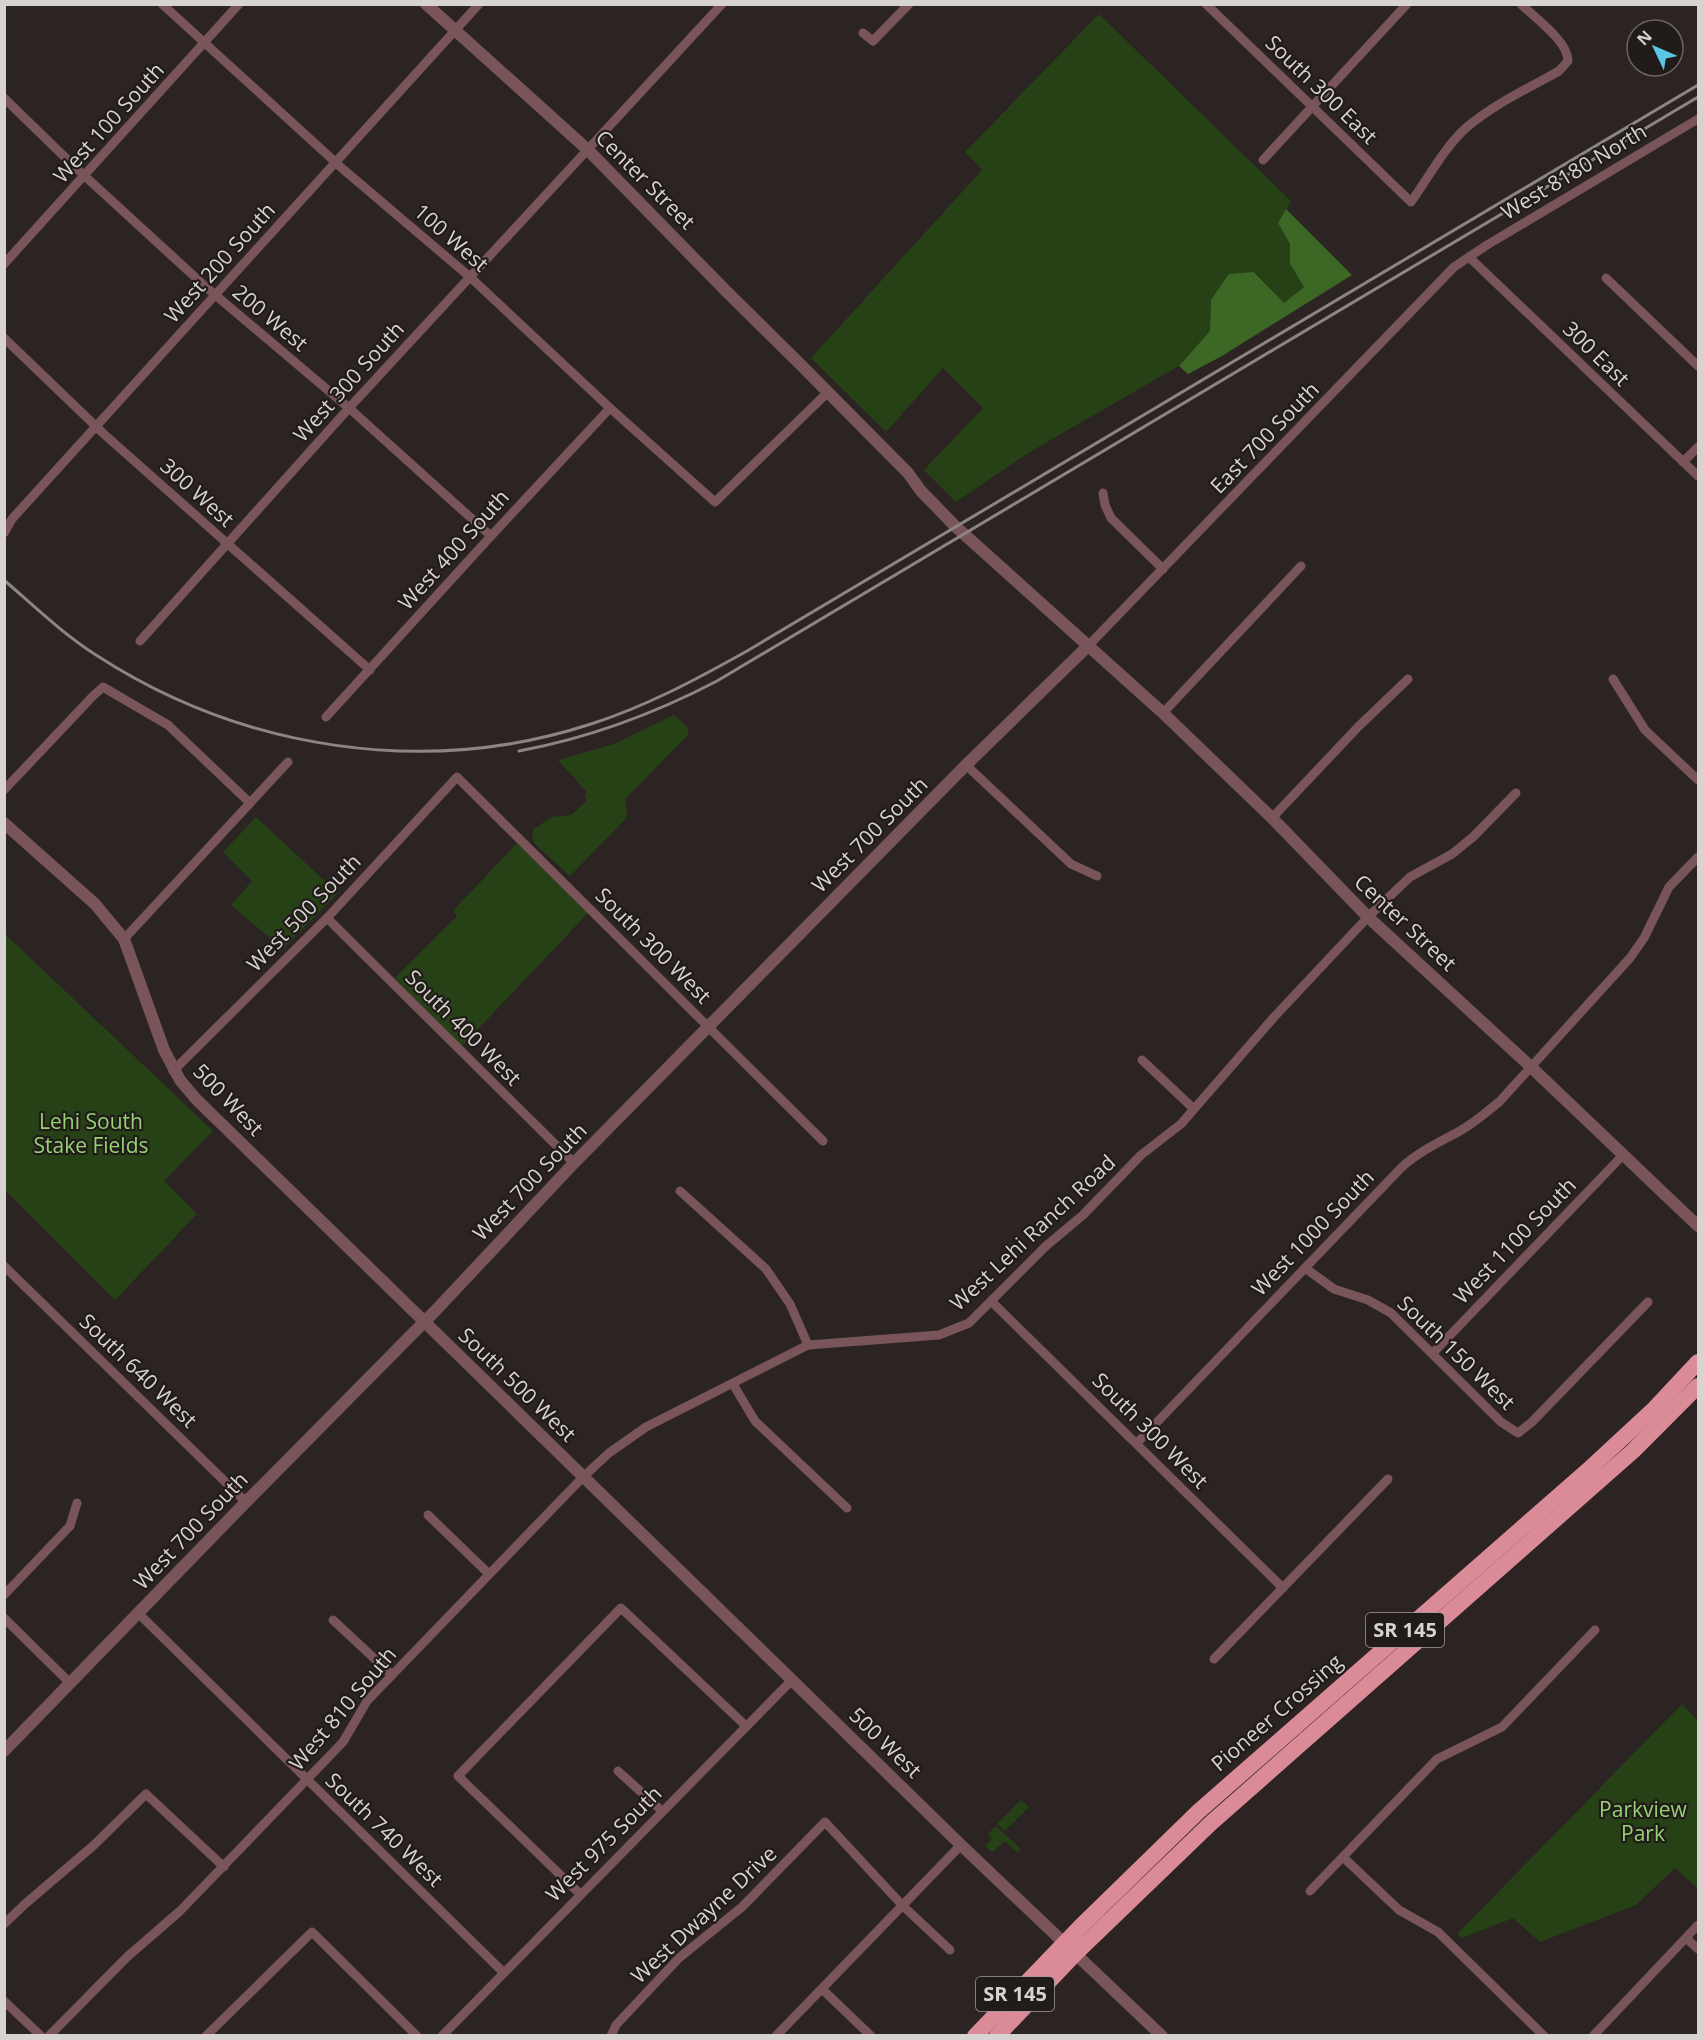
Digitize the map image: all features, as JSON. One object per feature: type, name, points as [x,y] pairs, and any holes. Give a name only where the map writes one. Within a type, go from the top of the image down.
[{"type":"highway","name":"Pioneer Crossing","points":[[997,2036],[1154,1852],[1595,1463],[1655,1408],[1698,1362]]},
{"type":"highway","name":"Pioneer Crossing","points":[[975,2036],[1070,1948],[1624,1459],[1698,1386]]},
{"type":"street","name":"100 West","points":[[162,4],[335,162],[470,277],[715,502],[828,392]]},
{"type":"street","name":"West 100 South","points":[[4,264],[239,4]]},
{"type":"street","name":"Center Street","points":[[426,4],[588,150],[908,473],[926,487],[992,553],[1005,569],[1163,713],[1272,818],[1368,917],[1531,1066],[1698,1226]]},
{"type":"street","name":"West 200 South","points":[[4,533],[8,521],[479,4]]},
{"type":"street","name":"West 300 South","points":[[140,641],[349,408],[722,4]]},
{"type":"street","points":[[863,33],[873,41],[909,4]]},
{"type":"street","name":"South 300 East","points":[[1206,4],[1411,202],[1450,146],[1467,128],[1491,110],[1559,71],[1568,61],[1568,54],[1562,44],[1521,4]]},
{"type":"street","points":[[1263,160],[1407,4]]},
{"type":"street","name":"200 West","points":[[4,98],[215,295],[349,408],[491,536]]},
{"type":"street","name":"West 8180 North","points":[[1469,257],[1698,119]]},
{"type":"street","name":"300 East","points":[[1469,257],[1698,477]]},
{"type":"street","name":"East 700 South","points":[[1088,646],[1454,267],[1469,257]]},
{"type":"street","points":[[1606,278],[1698,366]]},
{"type":"street","name":"300 West","points":[[4,338],[96,426],[370,670]]},
{"type":"street","name":"West 400 South","points":[[326,717],[610,408]]},
{"type":"street","points":[[1683,462],[1698,447]]},
{"type":"street","points":[[1103,493],[1111,518],[1163,569]]},
{"type":"street","points":[[1163,713],[1301,566]]},
{"type":"street","name":"West 700 South","points":[[4,1751],[423,1322],[574,1163],[966,765],[1088,646]]},
{"type":"street","points":[[1272,818],[1408,679]]},
{"type":"street","points":[[1613,680],[1645,730],[1698,780]]},
{"type":"street","points":[[4,790],[103,687],[168,725],[250,803]]},
{"type":"street","points":[[124,939],[288,762]]},
{"type":"street","points":[[966,765],[1071,864],[1097,876]]},
{"type":"street","name":"South 300 West","points":[[457,777],[823,1141]]},
{"type":"street","name":"West 500 South","points":[[173,1071],[327,918],[457,777]]},
{"type":"street","name":"West Lehi Ranch Road","points":[[583,1477],[609,1453],[646,1427],[808,1345],[939,1335],[969,1323],[1046,1246],[1083,1215],[1141,1155],[1181,1124],[1275,1016],[1368,917],[1410,877],[1452,854],[1473,837],[1516,793]]},
{"type":"street","name":"500 West","points":[[4,823],[95,904],[124,939],[173,1071],[196,1099],[423,1322]]},
{"type":"street","name":"West 1000 South","points":[[1137,1443],[1410,1159],[1481,1117],[1500,1101],[1630,958],[1644,938],[1669,887],[1698,857]]},
{"type":"street","name":"South 400 West","points":[[327,918],[574,1163]]},
{"type":"street","points":[[1142,1060],[1194,1109]]},
{"type":"street","name":"West 1100 South","points":[[1433,1353],[1623,1154]]},
{"type":"street","points":[[680,1191],[766,1269],[790,1304],[808,1345]]},
{"type":"street","name":"South 640 West","points":[[4,1266],[246,1502]]},
{"type":"street","name":"South 150 West","points":[[1305,1268],[1334,1289],[1368,1300],[1391,1313],[1501,1422],[1518,1433],[1532,1422],[1648,1302]]},
{"type":"street","name":"South 300 West","points":[[991,1301],[1283,1588]]},
{"type":"street","name":"South 500 West","points":[[423,1322],[583,1477]]},
{"type":"street","points":[[733,1384],[755,1420],[846,1508]]},
{"type":"street","name":"500 West","points":[[583,1477],[1162,2036]]},
{"type":"street","name":"West 810 South","points":[[49,2036],[127,1957],[180,1911],[224,1867],[343,1742],[367,1701],[583,1477]]},
{"type":"street","points":[[1214,1659],[1388,1479]]},
{"type":"street","points":[[4,1595],[70,1526],[77,1503]]},
{"type":"street","points":[[428,1515],[489,1574]]},
{"type":"street","points":[[580,1894],[458,1776],[621,1608],[746,1726]]},
{"type":"street","name":"South 740 West","points":[[138,1613],[503,1972]]},
{"type":"street","points":[[4,1618],[70,1683]]},
{"type":"street","points":[[333,1620],[392,1675]]},
{"type":"street","points":[[1310,1891],[1437,1759],[1502,1727],[1595,1630]]},
{"type":"street","name":"West 975 South","points":[[442,2036],[792,1680]]},
{"type":"street","points":[[618,1771],[662,1811]]},
{"type":"street","points":[[4,1924],[94,1845],[146,1794],[224,1867]]},
{"type":"street","name":"West Dwayne Drive","points":[[611,2036],[616,2025],[679,1958],[742,1907],[825,1822],[903,1906]]},
{"type":"street","points":[[776,2036],[962,1845]]},
{"type":"street","points":[[1343,1857],[1399,1910],[1438,1932],[1544,2036]]},
{"type":"street","points":[[903,1906],[950,1950]]},
{"type":"street","points":[[1593,2036],[1698,1925]]},
{"type":"street","points":[[206,2036],[312,1932],[417,2036]]},
{"type":"street","points":[[1686,1938],[1698,1948]]},
{"type":"street","points":[[822,1989],[871,2036]]},
{"type":"street","points":[[4,2001],[41,2036]]},
{"type":"green space","points":[[1099,14],[1291,201],[1278,223],[1290,244],[1290,264],[1304,287],[1284,303],[1255,272],[1211,300],[1210,331],[1179,366],[1028,453],[956,502],[924,470],[983,408],[943,368],[886,432],[811,358],[982,170],[965,152]]},
{"type":"green space","points":[[1286,209],[1352,275],[1222,356],[1188,374],[1179,366],[1210,331],[1211,300],[1229,274],[1254,272],[1284,303],[1304,287],[1290,264],[1290,244],[1278,223]]},
{"type":"green space","points":[[674,715],[688,728],[688,735],[625,799],[627,817],[570,876],[534,843],[532,835],[534,829],[552,817],[571,815],[587,801],[585,796],[587,792],[558,760],[614,744]]},
{"type":"green space","points":[[256,817],[338,893],[283,949],[231,905],[252,881],[223,852]]},
{"type":"green space","points":[[517,843],[588,913],[462,1046],[395,978],[457,916],[453,911]]},
{"type":"green space","name":"Lehi South Stake Fields","points":[[6,935],[213,1131],[164,1181],[197,1214],[115,1300],[5,1190]]},
{"type":"green space","name":"Parkview Park","points":[[1682,1704],[1698,1721],[1698,1889],[1675,1868],[1636,1905],[1540,1942],[1513,1918],[1462,1938],[1457,1934]]},
{"type":"green space","points":[[1021,1800],[1029,1807],[1005,1831],[997,1824]]},
{"type":"green space","points":[[996,1826],[1021,1849],[1017,1853],[1005,1841],[992,1852],[985,1846],[992,1839],[988,1834]]},
{"type":"railway","points":[[4,580],[84,647],[152,687],[212,713],[273,733],[336,745],[400,751],[464,749],[528,740],[591,724],[652,700],[747,651],[1698,85]]},
{"type":"railway","points":[[519,751],[545,746],[621,724],[717,681],[1698,97]]}]
